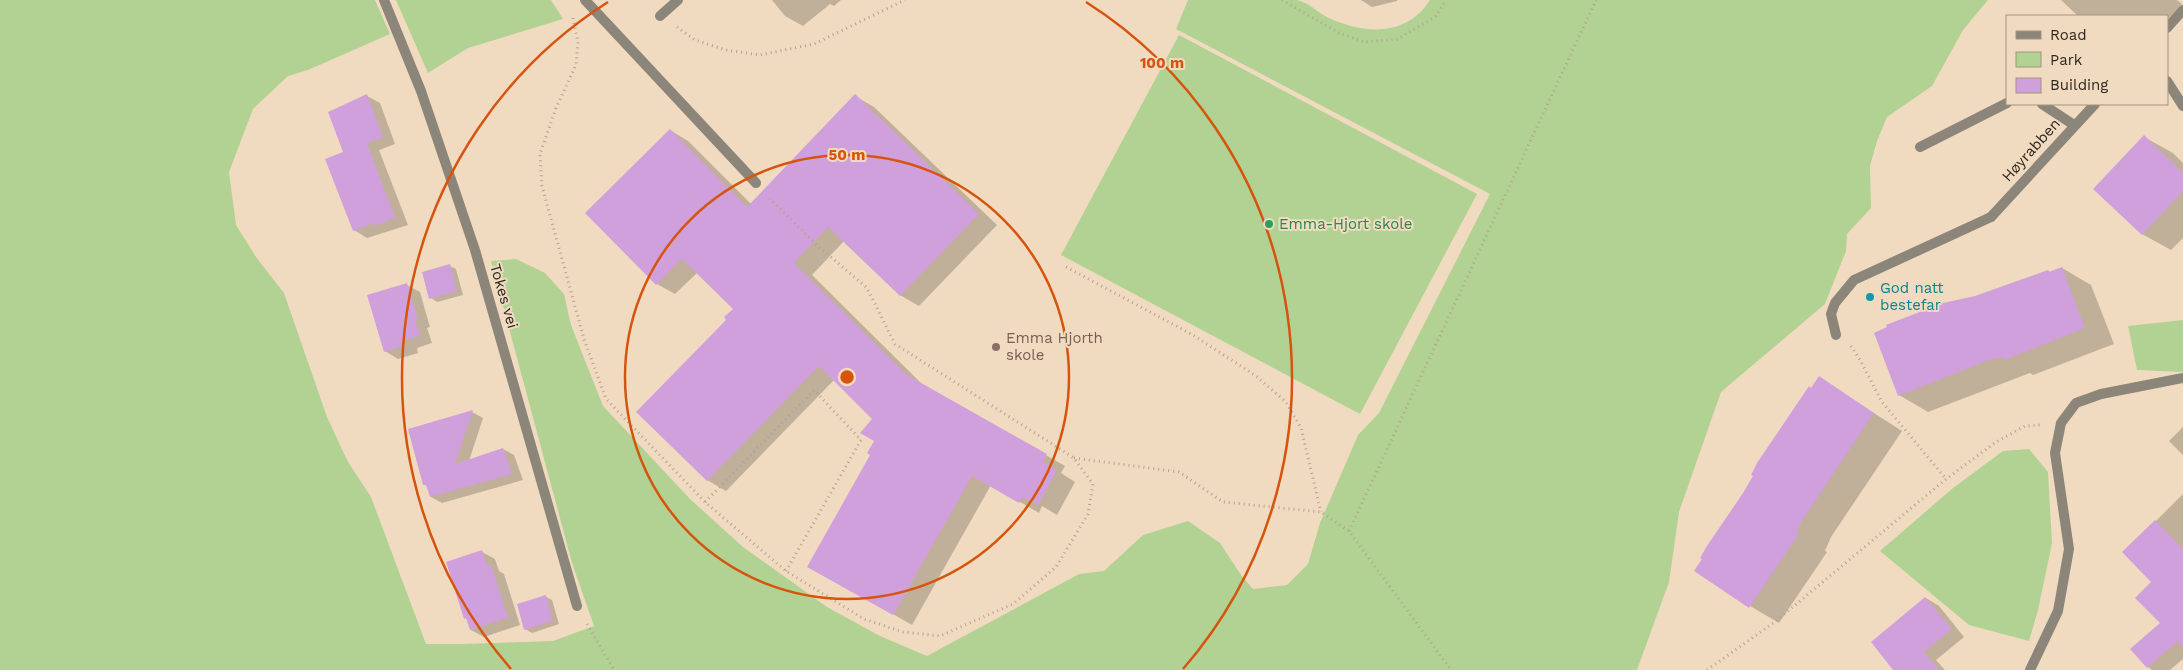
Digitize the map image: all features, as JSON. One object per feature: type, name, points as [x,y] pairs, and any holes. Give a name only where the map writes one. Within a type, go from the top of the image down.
[{"type":"street","name":"Tokes vei","points":[[384,0],[421,91],[475,250],[576,606]]},
{"type":"street","points":[[585,0],[756,183]]},
{"type":"street","points":[[660,16],[678,0]]},
{"type":"street","points":[[2168,27],[2183,10]]},
{"type":"street","points":[[2168,83],[2183,106]]},
{"type":"street","points":[[1920,147],[2006,104]]},
{"type":"street","points":[[2044,105],[2074,125]]},
{"type":"street","name":"Høyrabben","points":[[1836,335],[1831,314],[1834,303],[1854,280],[1991,217],[2094,105]]},
{"type":"street","points":[[2030,670],[2058,611],[2069,548],[2055,453],[2061,424],[2076,403],[2101,394],[2183,378]]},
{"type":"path","points":[[660,16],[695,40],[726,50],[760,55],[814,44],[905,0]]},
{"type":"path","points":[[1282,0],[1339,33],[1365,42],[1398,39],[1436,16],[1446,0]]},
{"type":"path","points":[[1349,531],[1596,0]]},
{"type":"path","points":[[572,14],[578,42],[576,65],[556,108],[540,154],[542,186],[584,339],[606,399],[706,502],[786,571],[864,619],[902,632],[940,636],[1013,604],[1056,567],[1088,514],[1093,484],[1074,458],[896,344],[867,288],[818,246],[756,183]]},
{"type":"path","points":[[1066,267],[1193,335],[1256,376],[1286,402],[1301,428],[1321,512]]},
{"type":"path","points":[[1836,335],[1846,340],[1860,360],[1882,402],[1946,479]]},
{"type":"path","points":[[706,502],[814,390],[862,440],[786,571]]},
{"type":"path","points":[[1707,670],[1776,621],[1946,479],[1996,442],[2025,426],[2061,424]]},
{"type":"path","points":[[1074,458],[1178,472],[1222,502],[1321,512],[1349,531],[1451,670]]},
{"type":"path","points":[[576,606],[614,670]]},
{"type":"green space","points":[[0,0],[375,0],[390,34],[308,70],[288,76],[253,109],[229,172],[236,225],[256,257],[284,293],[327,417],[348,462],[371,497],[426,644],[553,641],[594,626],[572,563],[491,261],[516,259],[545,273],[564,294],[571,325],[603,406],[690,499],[743,547],[827,607],[880,636],[927,656],[1079,574],[1104,571],[1143,535],[1188,521],[1220,543],[1241,575],[1253,589],[1287,585],[1308,564],[1320,523],[1358,435],[1379,413],[1490,194],[1176,29],[1188,0],[1296,0],[1304,2],[1340,23],[1354,27],[1383,29],[1396,27],[1409,21],[1430,0],[1988,0],[1963,30],[1932,86],[1887,117],[1877,141],[1870,166],[1871,208],[1847,234],[1846,251],[1825,304],[1721,392],[1679,512],[1669,582],[1637,670],[0,670]]},
{"type":"green space","points":[[396,0],[551,0],[563,19],[468,48],[428,73]]},
{"type":"green space","name":"Emma-Hjort skole","points":[[1179,35],[1477,194],[1360,414],[1061,255]]},
{"type":"green space","points":[[2183,320],[2183,372],[2137,370],[2128,326]]},
{"type":"green space","points":[[2029,449],[2048,472],[2052,543],[2038,610],[2029,641],[1969,625],[1880,551],[1953,488],[2003,451]]},
{"type":"building","points":[[367,94],[383,137],[367,143],[395,218],[374,226],[373,223],[353,231],[325,159],[343,152],[328,112]]},
{"type":"building","points":[[855,94],[979,214],[900,296],[828,227],[794,263],[907,375],[1047,454],[1043,462],[1057,470],[1038,505],[1023,497],[1019,503],[972,476],[893,615],[807,567],[870,455],[867,453],[874,441],[860,433],[872,419],[819,366],[707,481],[636,412],[726,320],[724,317],[733,309],[682,259],[656,285],[585,213],[670,129],[747,207]]},
{"type":"building","points":[[2144,135],[2183,173],[2183,191],[2142,235],[2093,189]]},
{"type":"building","points":[[450,264],[457,291],[429,299],[422,272]]},
{"type":"building","points":[[2062,267],[2085,328],[2004,360],[2002,357],[1989,360],[1898,396],[1874,333],[1887,327],[1886,325],[1943,303],[1975,296],[2048,270],[2049,272]]},
{"type":"building","points":[[407,283],[418,320],[415,320],[420,336],[404,340],[406,345],[384,352],[367,295]]},
{"type":"building","points":[[1819,376],[1874,413],[1802,521],[1796,533],[1799,534],[1749,608],[1694,571],[1702,559],[1700,558],[1707,546],[1753,476],[1751,475],[1757,463],[1809,386],[1811,388]]},
{"type":"building","points":[[473,410],[455,464],[503,448],[512,474],[430,497],[426,485],[423,485],[408,429]]},
{"type":"building","points":[[2155,520],[2183,549],[2183,647],[2178,641],[2147,668],[2130,649],[2160,623],[2135,598],[2151,582],[2122,552]]},
{"type":"building","points":[[482,550],[487,566],[491,565],[508,618],[470,630],[466,618],[464,619],[446,562]]},
{"type":"building","points":[[546,595],[553,621],[524,630],[517,604]]},
{"type":"building","points":[[1925,597],[1952,629],[1924,652],[1939,670],[1893,670],[1871,642]]},
{"type":"place","name":"Emma-Hjort skole","points":[[1269,224]]},
{"type":"place","name":"God natt bestefar","points":[[1870,297]]},
{"type":"place","name":"Emma Hjorth skole","points":[[996,347]]}]
